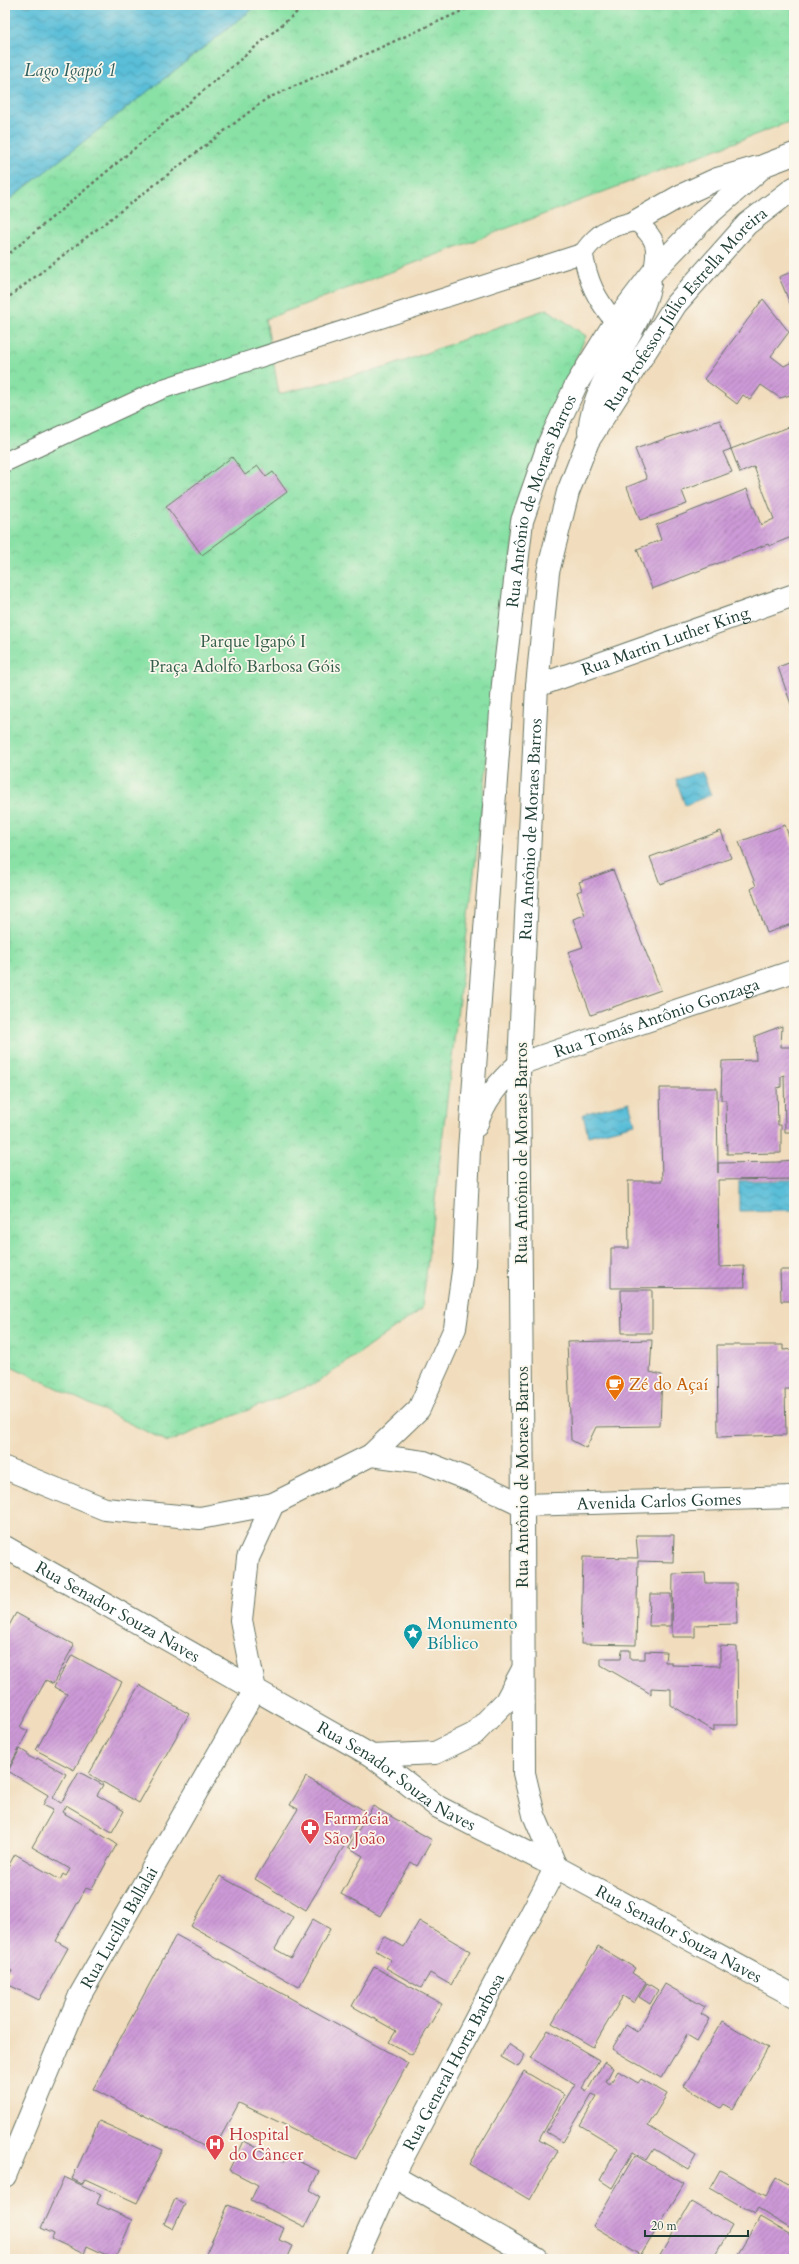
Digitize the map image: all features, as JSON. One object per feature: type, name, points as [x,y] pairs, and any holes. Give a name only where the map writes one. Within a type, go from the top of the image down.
[{"type":"street","name":"Rua Professor Júlio Estrella Moreira","points":[[615,322],[653,272],[707,216],[765,165],[794,154]]},
{"type":"street","points":[[636,221],[680,196],[717,179],[765,165]]},
{"type":"street","name":"Rua Professor Júlio Estrella Moreira","points":[[588,441],[676,304],[747,224],[794,188]]},
{"type":"street","points":[[588,441],[591,412],[599,388],[639,319],[647,298],[653,272]]},
{"type":"street","name":"Rua Antônio de Moraes Barros","points":[[5,1468],[105,1509],[200,1518],[273,1504],[371,1455],[419,1409],[455,1328],[464,1264],[469,1150],[503,684],[522,521],[549,443],[576,385],[615,322]]},
{"type":"street","name":"Rua Antônio de Moraes Barros","points":[[556,1867],[534,1815],[524,1773],[519,1064],[537,686],[548,572],[568,492],[588,441]]},
{"type":"street","points":[[522,521],[527,539],[528,557],[517,649],[520,666],[523,672],[526,677],[537,686]]},
{"type":"street","name":"Rua Martin Luther King","points":[[537,686],[794,595]]},
{"type":"street","name":"Rua Tomás Antônio Gonzaga","points":[[519,1064],[794,971]]},
{"type":"street","points":[[469,1150],[480,1111],[498,1083],[519,1064]]},
{"type":"street","points":[[371,1455],[424,1462],[475,1482],[523,1505]]},
{"type":"street","name":"Avenida Carlos Gomes","points":[[523,1505],[794,1497]]},
{"type":"street","points":[[255,1690],[240,1620],[248,1558],[273,1504]]},
{"type":"street","name":"Rua Senador Souza Naves","points":[[5,1547],[372,1756],[438,1807],[556,1867],[794,1996]]},
{"type":"street","points":[[372,1756],[434,1753],[474,1734],[506,1701],[523,1669]]},
{"type":"street","name":"Rua Lucilla Ballalai","points":[[5,2176],[80,1995],[255,1690]]},
{"type":"street","name":"Rua General Horta Barbosa","points":[[356,2259],[393,2176],[556,1867]]},
{"type":"street","points":[[393,2176],[537,2259]]},
{"type":"lane","points":[[5,462],[162,389],[583,253],[595,237],[613,226],[636,221]]},
{"type":"lane","name":"Rua Professor Júlio Estrella Moreira","points":[[636,221],[648,231],[655,242],[657,255],[653,272]]},
{"type":"lane","points":[[583,253],[586,274],[596,298],[615,322]]},
{"type":"path","points":[[5,257],[303,7],[310,5]]},
{"type":"path","points":[[5,300],[266,99],[475,5]]},
{"type":"green space","name":"Parque Igapó I","points":[[258,5],[794,5],[794,120],[266,319],[279,394],[388,367],[547,309],[586,336],[557,402],[516,522],[422,1309],[318,1382],[168,1442],[5,1363],[5,203]]},
{"type":"water","name":"Lago Igapó 1","points":[[5,5],[258,5],[5,203]]},
{"type":"water","points":[[702,771],[711,795],[685,805],[676,780]]},
{"type":"water","points":[[629,1102],[635,1124],[588,1136],[583,1114]]},
{"type":"water","points":[[794,1180],[794,1210],[739,1211],[739,1181]]},
{"type":"building","points":[[794,271],[794,313],[779,277]]},
{"type":"building","points":[[763,299],[789,332],[771,356],[784,366],[794,361],[794,394],[780,398],[761,385],[750,400],[743,395],[737,404],[704,379]]},
{"type":"building","points":[[720,420],[731,449],[723,452],[732,472],[682,491],[687,504],[640,520],[627,487],[647,479],[635,449]]},
{"type":"building","points":[[794,425],[794,536],[769,546],[768,544],[652,589],[637,549],[661,540],[656,525],[747,489],[761,525],[774,519],[754,467],[740,473],[731,449]]},
{"type":"building","points":[[232,457],[245,475],[258,466],[266,477],[273,472],[287,492],[202,555],[166,506]]},
{"type":"building","points":[[794,661],[794,713],[778,667]]},
{"type":"building","points":[[785,825],[794,851],[794,923],[767,933],[751,889],[756,886],[739,842]]},
{"type":"building","points":[[721,831],[731,858],[660,884],[650,857]]},
{"type":"building","points":[[613,870],[661,990],[591,1015],[568,952],[583,947],[573,919],[585,915],[577,892],[582,890],[579,882]]},
{"type":"building","points":[[782,1026],[781,1047],[794,1047],[794,1132],[785,1132],[784,1075],[781,1076],[781,1087],[777,1088],[778,1125],[781,1125],[781,1153],[727,1154],[726,1100],[721,1100],[722,1061],[756,1060],[755,1036]]},
{"type":"building","points":[[660,1088],[717,1088],[718,1173],[718,1163],[781,1162],[794,1160],[794,1179],[718,1180],[719,1267],[744,1266],[745,1287],[611,1288],[611,1248],[629,1248],[628,1181],[662,1181]]},
{"type":"building","points":[[780,1270],[794,1270],[794,1301],[781,1301]]},
{"type":"building","points":[[621,1290],[652,1290],[652,1333],[622,1333]]},
{"type":"building","name":"Zé do Açaí","points":[[652,1340],[650,1372],[662,1375],[660,1426],[596,1427],[586,1448],[571,1440],[567,1342]]},
{"type":"building","points":[[717,1345],[783,1345],[783,1350],[794,1349],[794,1389],[785,1389],[786,1435],[718,1437]]},
{"type":"building","points":[[636,1535],[674,1535],[673,1562],[638,1561],[636,1645],[581,1644],[583,1557],[638,1558]]},
{"type":"building","points":[[705,1573],[706,1583],[736,1583],[737,1624],[695,1625],[695,1637],[672,1637],[673,1574]]},
{"type":"building","points":[[650,1594],[671,1594],[671,1626],[649,1626]]},
{"type":"building","points":[[16,1613],[74,1645],[53,1684],[46,1680],[20,1727],[28,1731],[5,1776],[5,1725],[7,1721],[5,1720],[5,1659],[8,1654],[5,1653],[5,1633]]},
{"type":"building","points":[[720,1646],[737,1647],[738,1725],[714,1725],[714,1731],[671,1705],[671,1689],[651,1688],[651,1694],[601,1665],[601,1658],[621,1658],[622,1650],[630,1650],[630,1659],[645,1659],[645,1651],[666,1652],[665,1662],[671,1662],[671,1665],[720,1666]]},
{"type":"building","points":[[72,1655],[122,1682],[74,1770],[36,1750],[67,1694],[54,1687]]},
{"type":"building","points":[[139,1685],[189,1714],[139,1803],[89,1774]]},
{"type":"building","points":[[20,1749],[28,1754],[28,1756],[36,1760],[37,1758],[66,1774],[53,1798],[61,1803],[79,1772],[103,1785],[97,1795],[124,1811],[112,1832],[66,1805],[62,1812],[117,1844],[91,1890],[86,1888],[56,1941],[68,1948],[39,2000],[5,1983],[12,1971],[5,1967],[5,1872],[15,1854],[60,1880],[63,1874],[66,1876],[70,1869],[32,1847],[53,1810],[43,1805],[48,1795],[8,1771]]},
{"type":"building","name":"Farmácia São João","points":[[306,1777],[365,1811],[306,1910],[255,1879],[298,1809],[290,1805]]},
{"type":"building","points":[[373,1806],[432,1840],[417,1866],[411,1862],[380,1916],[341,1894],[363,1856],[348,1847]]},
{"type":"building","points":[[220,1876],[293,1917],[275,1949],[291,1958],[313,1919],[330,1929],[299,1987],[191,1926]]},
{"type":"building","points":[[419,1921],[470,1951],[451,1985],[430,1973],[421,1988],[386,1968],[391,1960],[375,1950],[384,1936],[404,1947]]},
{"type":"building","points":[[176,1935],[408,2063],[356,2159],[239,2103],[213,2151],[93,2089]]},
{"type":"building","points":[[598,1946],[635,1968],[632,1973],[646,1982],[634,2003],[623,1996],[593,2047],[552,2023]]},
{"type":"building","points":[[374,1967],[442,2004],[412,2055],[389,2042],[396,2031],[352,2006]]},
{"type":"building","points":[[647,1983],[658,1990],[650,2004],[639,1997]]},
{"type":"building","points":[[665,1984],[705,2007],[701,2014],[710,2019],[697,2041],[687,2035],[661,2078],[612,2049],[626,2025],[637,2032]]},
{"type":"building","points":[[722,2021],[768,2048],[733,2109],[724,2104],[721,2108],[684,2086]]},
{"type":"building","points":[[548,2030],[599,2060],[582,2088],[587,2091],[604,2062],[613,2068],[606,2081],[610,2084],[618,2071],[638,2083],[641,2079],[667,2094],[648,2126],[696,2155],[688,2169],[654,2149],[647,2160],[633,2152],[612,2188],[600,2180],[618,2148],[580,2125],[597,2096],[592,2094],[563,2142],[546,2132],[575,2084],[531,2058]]},
{"type":"building","points":[[508,2044],[525,2055],[518,2067],[501,2057]]},
{"type":"building","points":[[524,2071],[564,2095],[539,2140],[558,2151],[530,2200],[469,2164]]},
{"type":"building","points":[[99,2121],[163,2150],[137,2203],[85,2179],[82,2184],[72,2179]]},
{"type":"building","points":[[243,2141],[284,2162],[287,2156],[319,2171],[310,2190],[320,2196],[305,2227],[251,2200],[258,2185],[229,2170]]},
{"type":"building","points":[[635,2155],[684,2184],[641,2255],[593,2226]]},
{"type":"building","points":[[720,2170],[766,2196],[776,2178],[794,2188],[794,2231],[758,2209],[755,2214],[710,2188]]},
{"type":"building","points":[[64,2177],[101,2194],[97,2204],[132,2220],[115,2259],[87,2246],[84,2254],[52,2239],[54,2234],[41,2228]]},
{"type":"building","points":[[175,2199],[185,2204],[173,2229],[164,2224]]},
{"type":"building","points":[[691,2202],[732,2226],[713,2259],[658,2259]]},
{"type":"building","points":[[228,2205],[284,2228],[279,2240],[293,2246],[287,2259],[212,2259],[205,2256]]},
{"type":"building","points":[[760,2217],[794,2237],[793,2259],[735,2259]]},
{"type":"place","name":"Zé do Açaí","points":[[615,1401]]},
{"type":"place","name":"Monumento Bíblico","points":[[413,1650]]},
{"type":"place","name":"Farmácia São João","points":[[310,1845]]},
{"type":"place","name":"Hospital do Câncer","points":[[215,2161]]},
{"type":"park label","name":"Praça Adolfo Barbosa Góis","points":[[245,666]]}]
